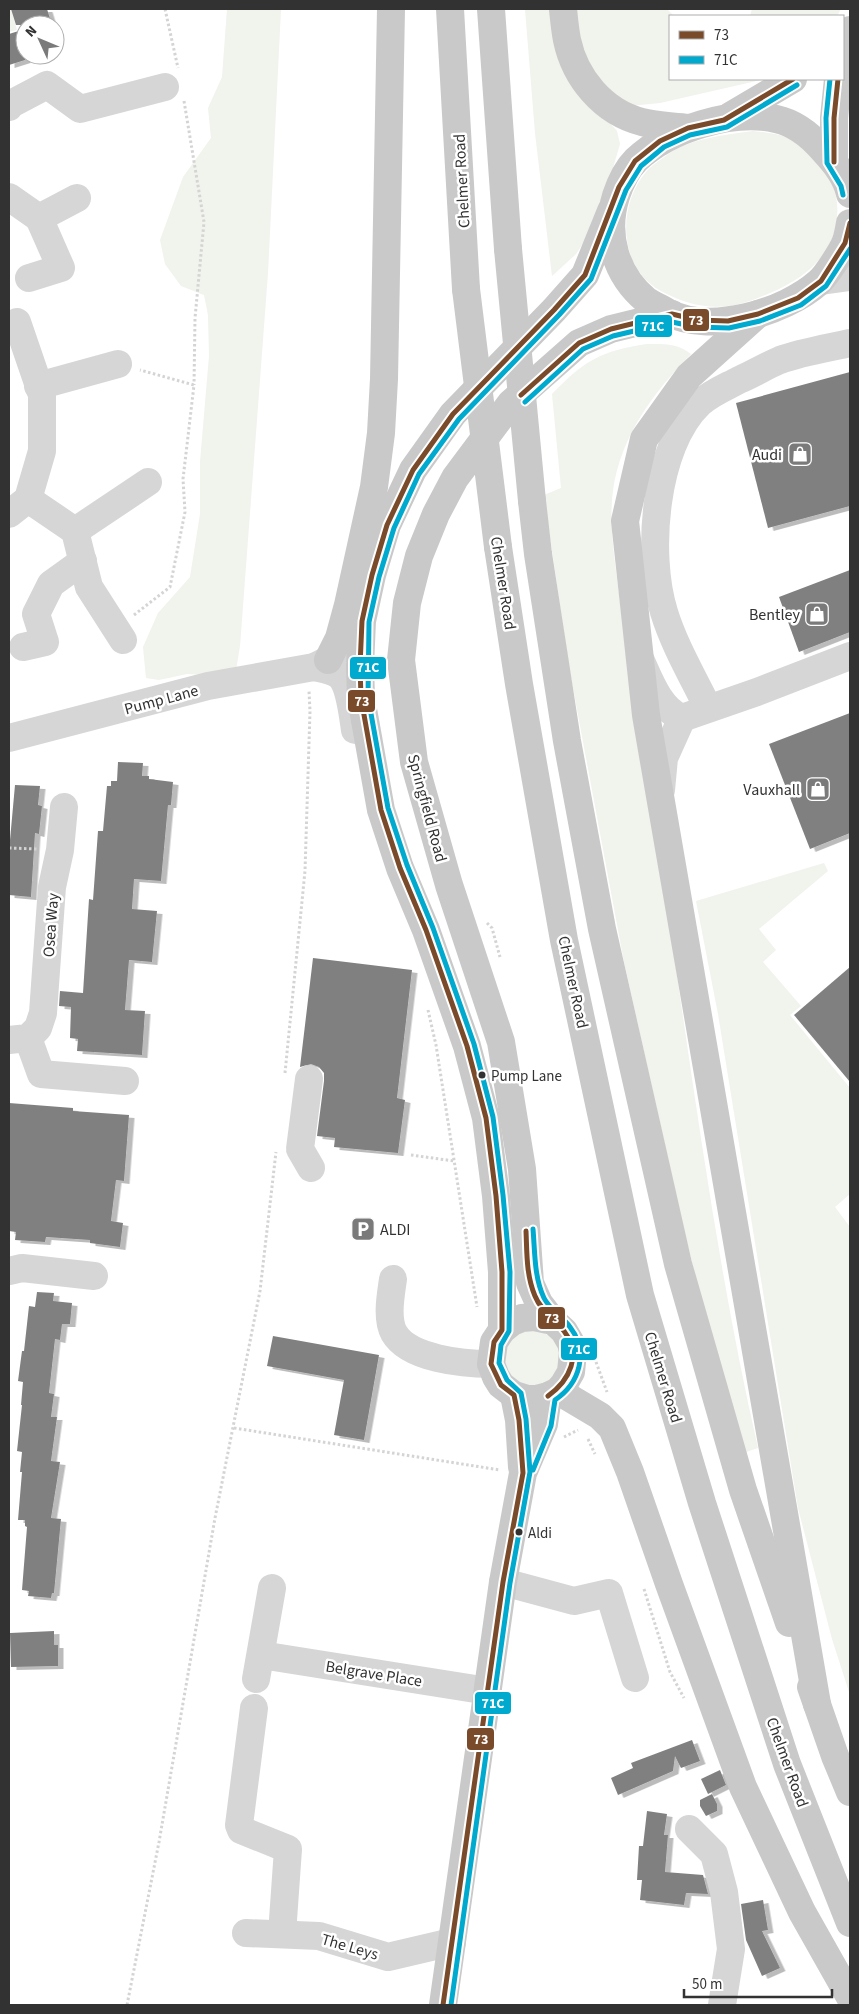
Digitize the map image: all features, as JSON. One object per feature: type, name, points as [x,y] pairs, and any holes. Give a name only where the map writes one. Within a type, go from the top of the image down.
[{"type":"main road","points":[[313,666],[339,638],[374,487],[381,433],[384,379],[391,9]]},
{"type":"main road","name":"Chelmer Road","points":[[450,9],[466,289],[498,548],[519,684],[564,940],[640,1295],[702,1503],[787,1764],[850,1923]]},
{"type":"main road","points":[[491,9],[508,249],[538,554],[567,741],[602,929],[678,1264],[743,1490],[835,1756],[850,1792]]},
{"type":"main road","points":[[563,9],[567,41],[576,64],[589,87],[600,101],[620,114],[642,122],[688,128]]},
{"type":"main road","points":[[844,55],[850,30]]},
{"type":"main road","points":[[724,120],[791,80]]},
{"type":"main road","points":[[834,162],[834,118],[838,80]]},
{"type":"main road","points":[[502,1330],[502,1272],[496,1196],[486,1118],[468,1046],[426,930],[400,868],[381,810],[361,698],[362,621],[386,525],[413,470],[452,414],[554,310],[585,275],[612,210],[619,187],[635,161],[660,141],[688,128],[724,120],[754,116],[778,119],[797,127],[815,142],[834,162],[848,183],[850,194]]},
{"type":"main road","points":[[612,210],[611,240],[618,263],[629,282],[648,301],[672,314],[697,320],[728,322],[758,314],[798,298],[820,281],[845,243],[850,223]]},
{"type":"main road","name":"Springfield Road","points":[[444,2005],[503,1582],[523,1473],[544,1424],[553,1393],[564,1384],[571,1372],[573,1352],[571,1343],[564,1331],[553,1322],[539,1304],[530,1283],[522,1169],[501,1042],[449,885],[414,762],[401,660],[407,603],[419,556],[436,514],[455,478],[512,403],[579,344],[611,329],[672,314]]},
{"type":"main road","points":[[758,314],[688,376],[644,439],[625,522],[646,715],[817,1704]]},
{"type":"main road","points":[[372,575],[374,487]]},
{"type":"main road","points":[[553,1322],[534,1317],[522,1318],[512,1322],[502,1330],[494,1342],[491,1364],[501,1385],[514,1395],[527,1399],[553,1393],[600,1416],[612,1428],[630,1472],[743,1787],[802,1912],[850,1997]]},
{"type":"main road","name":"Springfield Road","points":[[514,1395],[519,1420],[523,1473]]},
{"type":"street","points":[[10,105],[47,84],[80,109],[176,84]]},
{"type":"street","points":[[9,198],[39,218],[62,268],[29,278]]},
{"type":"street","points":[[39,218],[76,198]]},
{"type":"street","points":[[820,281],[850,277]]},
{"type":"street","points":[[15,331],[42,395],[42,451],[18,507],[76,531]]},
{"type":"street","points":[[708,708],[664,612],[655,573],[656,527],[661,485],[671,449],[683,424],[700,404],[715,392],[782,360],[850,343]]},
{"type":"street","points":[[38,386],[118,364]]},
{"type":"street","points":[[76,531],[148,482]]},
{"type":"street","points":[[76,531],[86,574],[123,640]]},
{"type":"street","points":[[23,647],[45,642],[36,614],[51,584],[86,574]]},
{"type":"street","name":"Pump Lane","points":[[9,738],[208,686],[313,666],[346,646],[362,621]]},
{"type":"street","points":[[640,660],[665,706],[675,715],[682,718],[757,692],[850,656]]},
{"type":"street","name":"Pump Lane","points":[[313,666],[332,671],[341,677],[349,698],[362,762],[381,810]]},
{"type":"street","points":[[660,798],[664,758],[682,718]]},
{"type":"street","name":"Osea Way","points":[[64,807],[60,850],[52,887],[43,1013],[38,1028],[18,1039],[41,1074],[125,1081]]},
{"type":"street","points":[[297,1079],[300,1149],[311,1168]]},
{"type":"street","points":[[9,1271],[22,1268],[94,1276]]},
{"type":"street","points":[[393,1278],[390,1304],[391,1324],[402,1343],[417,1351],[446,1360],[470,1364],[491,1364]]},
{"type":"street","points":[[503,1582],[574,1602],[609,1593],[635,1678]]},
{"type":"street","name":"Belgrave Place","points":[[272,1588],[259,1667],[488,1691]]},
{"type":"street","points":[[254,1708],[239,1826],[242,1830],[288,1849],[282,1934]]},
{"type":"street","points":[[689,1829],[714,1854],[724,1892],[731,1949],[722,2005]]},
{"type":"street","name":"The Leys","points":[[246,1933],[320,1936],[388,1956],[452,1942]]},
{"type":"path","points":[[165,9],[176,84],[204,222],[195,318],[194,385]]},
{"type":"path","points":[[297,1079],[313,666]]},
{"type":"path","points":[[483,918],[492,928],[501,961]]},
{"type":"path","points":[[427,1008],[436,1045],[477,1309]]},
{"type":"path","points":[[127,2005],[161,1833],[215,1518],[260,1291],[276,1147]]},
{"type":"path","points":[[412,1155],[454,1161]]},
{"type":"path","points":[[594,1355],[609,1404],[600,1416],[583,1428],[599,1462]]},
{"type":"path","points":[[234,1428],[523,1473]]},
{"type":"path","points":[[641,1580],[670,1672],[685,1700]]},
{"type":"shaded area","points":[[9,9],[11,9],[15,30],[9,32]]},
{"type":"shaded area","points":[[227,9],[281,9],[268,273],[240,646],[236,670],[208,675],[187,674],[159,680],[146,678],[143,647],[158,613],[190,577],[200,514],[200,462],[209,356],[208,315],[204,295],[181,286],[165,264],[160,240],[183,177],[211,138],[208,108],[222,77]]},
{"type":"shaded area","points":[[525,9],[552,9],[609,122],[617,131],[620,144],[605,195],[592,230],[576,254],[552,276],[535,133]]},
{"type":"shaded area","points":[[572,9],[667,9],[673,15],[669,15],[669,80],[761,80],[660,103],[629,106],[598,80],[585,59]]},
{"type":"shaded area","points":[[752,9],[841,9],[838,15],[750,15]]},
{"type":"shaded area","points":[[753,131],[784,136],[799,144],[806,149],[827,174],[834,188],[837,203],[837,220],[834,235],[828,248],[809,270],[797,279],[770,293],[743,303],[718,307],[701,305],[685,301],[661,291],[647,281],[636,267],[626,236],[630,202],[637,186],[650,168],[676,149],[708,138]]},
{"type":"shaded area","points":[[647,344],[675,346],[691,354],[652,399],[631,433],[623,451],[613,490],[611,518],[613,546],[627,655],[712,1210],[741,1369],[758,1448],[746,1452],[703,1306],[684,1230],[624,962],[568,661],[544,495],[561,488],[552,394],[574,373],[595,359],[617,350]]},
{"type":"shaded area","points":[[824,863],[828,871],[759,929],[776,950],[763,962],[801,1006],[790,1015],[850,1088],[850,1194],[835,1207],[850,1227],[850,1695],[832,1639],[798,1508],[718,1014],[696,901]]},
{"type":"shaded area","points":[[526,1330],[538,1330],[548,1334],[556,1342],[560,1358],[556,1374],[548,1382],[538,1386],[526,1386],[516,1382],[508,1374],[504,1364],[504,1352],[508,1342],[516,1334]]},
{"type":"building","points":[[11,9],[47,9],[49,15],[15,15],[15,22]]},
{"type":"building","points":[[15,32],[15,63],[9,65],[9,34]]},
{"type":"building","name":"Audi","points":[[850,372],[850,506],[768,528],[736,403]]},
{"type":"building","points":[[850,570],[850,632],[799,652],[779,597]]},
{"type":"building","name":"Vauxhall","points":[[850,713],[850,833],[810,849],[769,744]]},
{"type":"building","points":[[118,762],[143,763],[142,776],[149,776],[149,779],[173,782],[171,805],[168,805],[161,881],[134,879],[132,909],[157,911],[152,962],[129,960],[125,1010],[145,1011],[142,1055],[77,1051],[78,1039],[70,1038],[71,1007],[59,1006],[60,991],[83,993],[89,899],[93,900],[98,831],[103,831],[107,786],[111,786],[111,781],[117,781]]},
{"type":"building","points":[[15,785],[40,786],[38,805],[42,806],[39,834],[35,833],[31,897],[9,895],[10,840]]},
{"type":"building","points":[[313,958],[412,970],[397,1098],[405,1100],[398,1153],[334,1147],[335,1138],[317,1136],[324,1073],[319,1067],[311,1064],[300,1067]]},
{"type":"building","points":[[850,967],[850,1082],[794,1015]]},
{"type":"building","points":[[9,1103],[73,1108],[73,1111],[129,1115],[124,1181],[116,1180],[111,1221],[123,1223],[120,1247],[90,1243],[90,1240],[46,1237],[45,1242],[15,1240],[16,1232],[9,1231]]},
{"type":"building","points":[[37,1292],[54,1293],[53,1301],[72,1303],[70,1324],[62,1324],[60,1340],[55,1339],[49,1393],[54,1394],[51,1417],[57,1417],[51,1461],[60,1462],[51,1518],[61,1519],[54,1593],[52,1593],[51,1598],[28,1596],[29,1591],[22,1590],[27,1527],[25,1526],[25,1520],[18,1520],[22,1452],[17,1451],[23,1382],[18,1381],[22,1351],[24,1351],[29,1306],[35,1307]]},
{"type":"building","points":[[273,1336],[379,1355],[364,1440],[334,1435],[344,1380],[267,1366]]},
{"type":"building","points":[[54,1631],[54,1645],[58,1645],[58,1666],[11,1667],[10,1633]]},
{"type":"building","points":[[692,1740],[700,1761],[681,1768],[675,1756],[673,1771],[618,1795],[611,1778],[633,1768],[631,1763]]},
{"type":"building","points":[[720,1770],[726,1785],[708,1794],[701,1779]]},
{"type":"building","points":[[712,1794],[717,1804],[717,1811],[706,1816],[700,1806],[700,1800]]},
{"type":"building","points":[[647,1811],[667,1814],[664,1835],[668,1835],[665,1872],[703,1875],[708,1894],[686,1893],[684,1905],[640,1900],[642,1880],[637,1880],[639,1846],[643,1846]]},
{"type":"building","points":[[763,1900],[768,1930],[762,1931],[780,1968],[762,1976],[746,1940],[741,1904]]},
{"type":"transit line","name":"73","points":[[443,2005],[503,1582],[523,1473],[519,1420],[514,1395],[501,1385],[491,1364],[494,1342],[502,1330],[502,1272],[496,1196],[486,1118],[467,1046],[426,930],[400,868],[381,810],[361,698],[362,621],[372,575],[387,525],[413,470],[453,414],[554,310],[585,275],[619,187],[635,161],[660,141],[688,128],[724,120],[791,80]]},
{"type":"transit line","name":"71C","points":[[830,80],[826,118],[827,163],[841,186],[843,195]]},
{"type":"transit line","name":"73","points":[[834,162],[834,118],[838,80]]},
{"type":"transit line","name":"71C","points":[[451,2005],[510,1583],[530,1472],[526,1419],[521,1393],[507,1380],[499,1363],[501,1345],[509,1331],[510,1272],[493,1117],[474,1044],[433,928],[407,865],[388,808],[368,697],[369,622],[379,577],[394,528],[419,474],[459,419],[591,279],[626,190],[641,166],[664,147],[690,135],[727,127],[797,85]]},
{"type":"transit line","name":"73","points":[[521,395],[579,343],[611,329],[672,314],[697,320],[728,321],[758,314],[798,298],[821,281],[845,243],[850,223]]},
{"type":"transit line","name":"71C","points":[[525,402],[583,349],[613,336],[672,322],[696,327],[729,328],[760,321],[801,305],[826,286],[850,249]]},
{"type":"transit line","name":"71C","points":[[533,1229],[538,1282],[544,1298],[553,1310],[567,1323],[576,1337],[580,1357],[576,1376],[571,1385],[555,1400],[551,1426],[533,1470]]},
{"type":"transit line","name":"73","points":[[526,1231],[528,1272],[535,1296],[544,1310],[564,1331],[572,1349],[573,1358],[567,1375],[556,1390],[548,1396]]},
{"type":"place","name":"Audi","points":[[800,454]]},
{"type":"place","name":"Bentley","points":[[817,614]]},
{"type":"place","name":"Vauxhall","points":[[818,789]]},
{"type":"place","name":"Pump Lane","points":[[482,1075]]},
{"type":"place","name":"ALDI","points":[[363,1229]]},
{"type":"place","name":"Aldi","points":[[519,1532]]}]
